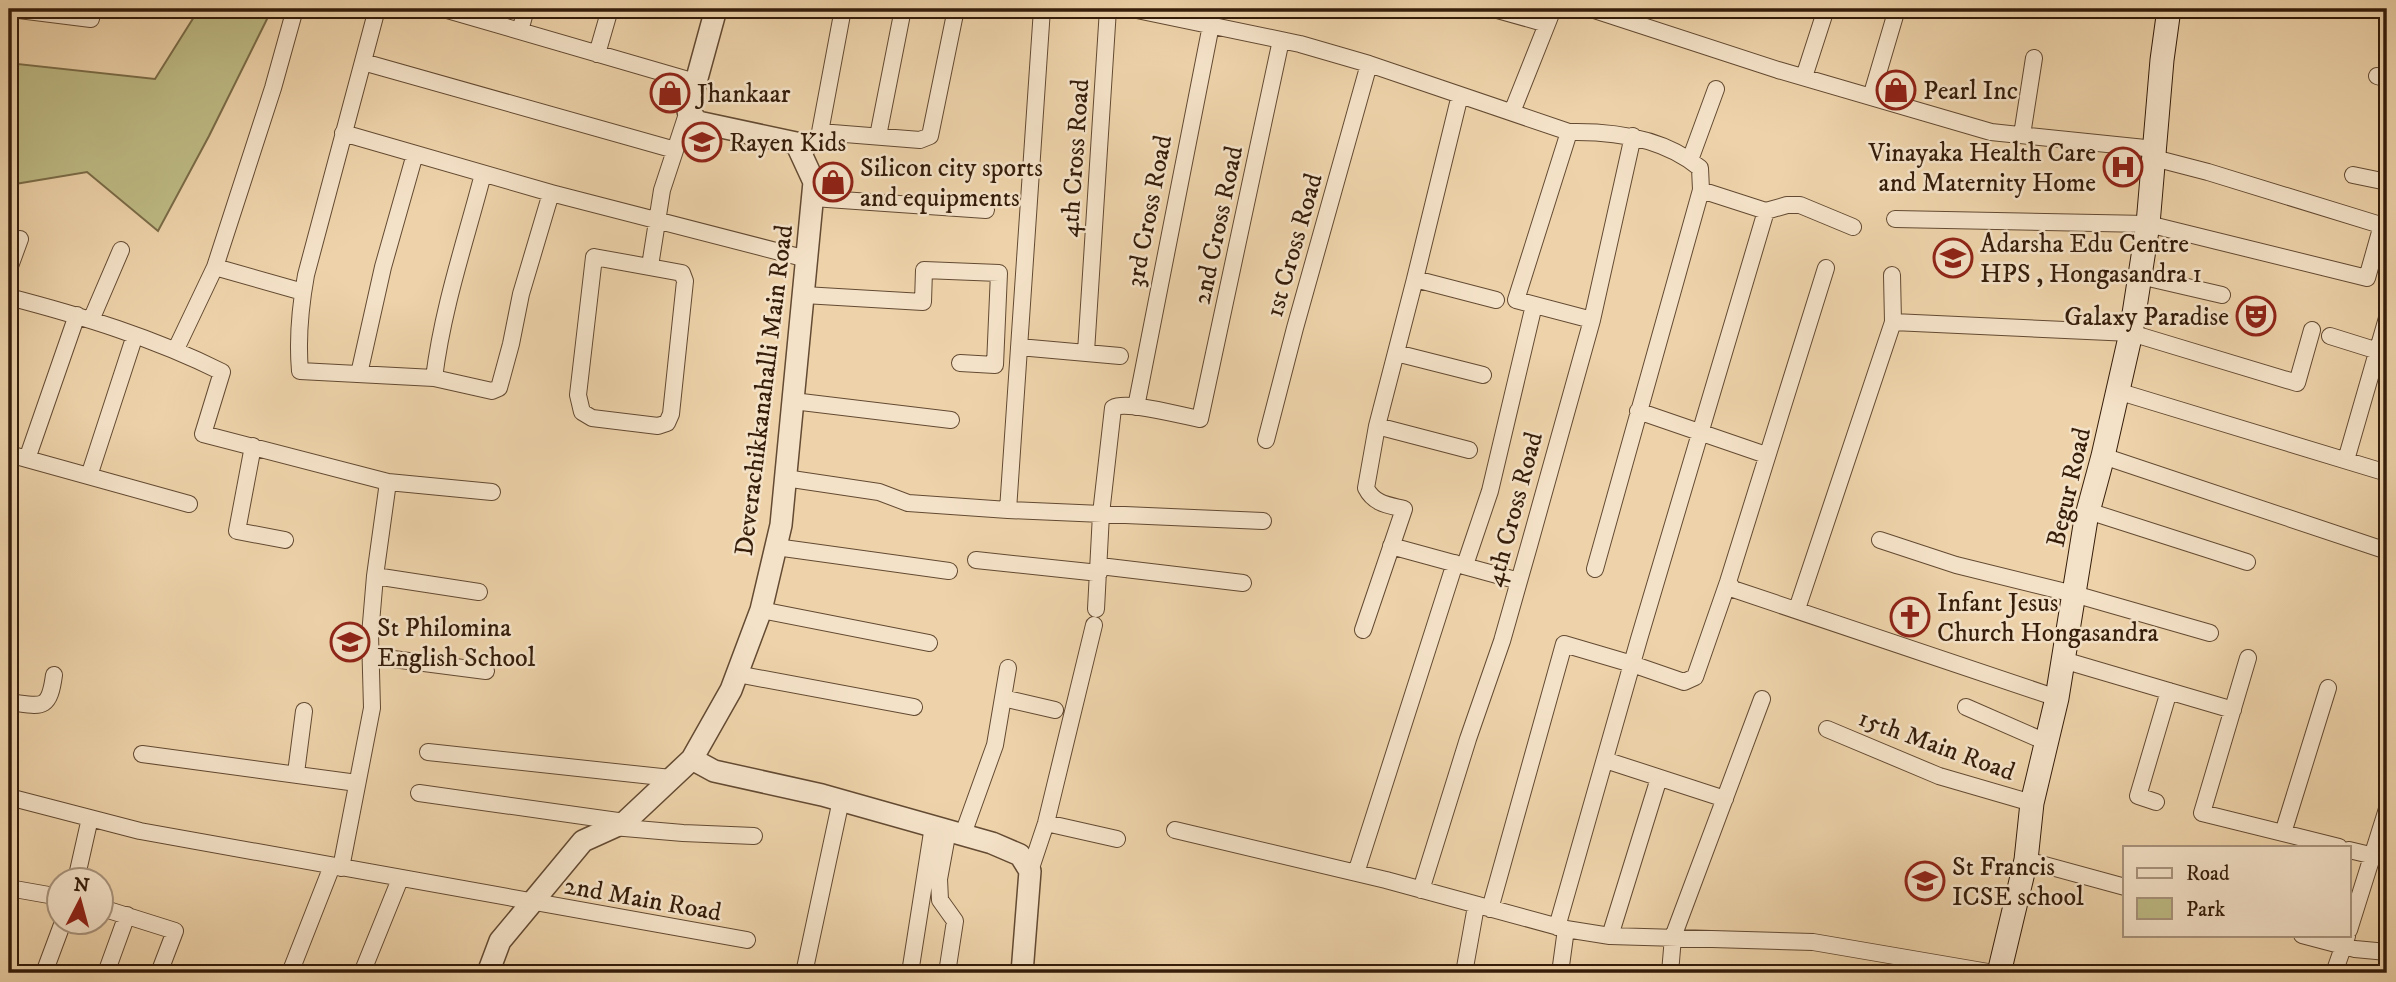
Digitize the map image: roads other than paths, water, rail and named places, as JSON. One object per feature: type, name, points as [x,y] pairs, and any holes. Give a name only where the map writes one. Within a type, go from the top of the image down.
[{"type":"main road","name":"Begur Road","points":[[1999,973],[2026,860],[2032,803],[2057,698],[2088,511],[2131,333],[2148,224],[2169,9]]},
{"type":"street","points":[[11,9],[91,19]]},
{"type":"street","points":[[176,349],[215,267],[273,88],[295,9]]},
{"type":"street","points":[[377,9],[318,223],[299,309],[300,371],[434,378],[492,391],[499,388],[521,294],[551,193]]},
{"type":"street","points":[[448,9],[695,82]]},
{"type":"street","points":[[520,31],[526,9]]},
{"type":"street","points":[[597,54],[610,9]]},
{"type":"street","points":[[650,266],[662,191],[688,111],[716,9]]},
{"type":"street","points":[[688,111],[698,122],[796,143],[801,154],[820,132],[843,9]]},
{"type":"street","points":[[878,136],[902,9]]},
{"type":"street","points":[[820,132],[920,140],[930,136],[956,9]]},
{"type":"street","points":[[1008,510],[1042,9]]},
{"type":"street","name":"4th Cross Road","points":[[1086,352],[1108,9]]},
{"type":"street","points":[[1132,9],[1281,40],[1369,64],[1569,132],[1600,131],[1633,136],[1690,160],[1700,168],[1700,190],[1595,569]]},
{"type":"street","points":[[1494,9],[1550,16],[1512,112]]},
{"type":"street","points":[[1591,9],[1804,77],[1991,132],[2155,154],[2385,226],[2367,278],[2148,224],[1895,219]]},
{"type":"street","points":[[1804,77],[1826,9]]},
{"type":"street","points":[[1871,97],[1897,9]]},
{"type":"street","name":"3rd Cross Road","points":[[1136,407],[1211,25]]},
{"type":"street","name":"2nd Cross Road","points":[[1136,407],[1200,419],[1281,40]]},
{"type":"street","points":[[2022,135],[2035,58]]},
{"type":"street","points":[[363,62],[675,150]]},
{"type":"street","name":"1st Cross Road","points":[[1266,440],[1294,328],[1369,64]]},
{"type":"street","points":[[1690,160],[1716,89]]},
{"type":"street","points":[[1363,630],[1404,509],[1379,503],[1371,497],[1366,488],[1377,426],[1460,95]]},
{"type":"street","points":[[1569,132],[1516,300],[1592,320]]},
{"type":"street","points":[[343,133],[551,193],[807,259]]},
{"type":"street","name":"4th Cross Road","points":[[1421,890],[1502,641],[1592,320],[1633,136]]},
{"type":"street","points":[[359,374],[383,267],[415,154]]},
{"type":"street","name":"Deverachikkanahalli Main Road","points":[[488,973],[500,941],[583,841],[619,824],[692,759],[731,690],[761,610],[781,525],[814,182],[801,154]]},
{"type":"street","points":[[434,378],[451,285],[470,227],[483,174]]},
{"type":"street","points":[[2353,175],[2387,182]]},
{"type":"street","points":[[1700,190],[1766,211],[1787,205],[1800,205],[1853,227]]},
{"type":"street","points":[[813,198],[986,210]]},
{"type":"street","points":[[1560,973],[1562,928],[1605,760],[1766,211]]},
{"type":"street","points":[[9,269],[20,239]]},
{"type":"street","points":[[27,459],[84,317],[121,250]]},
{"type":"street","points":[[594,257],[650,266],[682,273],[685,281],[671,414],[667,423],[658,426],[592,418],[582,412],[578,395],[594,257]]},
{"type":"street","points":[[215,267],[303,292]]},
{"type":"street","points":[[1464,973],[1564,645],[1633,664],[1684,682],[1695,677],[1728,582],[1826,268]]},
{"type":"street","points":[[803,295],[923,302],[924,270],[999,273],[995,365],[960,363]]},
{"type":"street","points":[[1797,609],[1893,322],[1892,275]]},
{"type":"street","points":[[2140,276],[2222,295]]},
{"type":"street","points":[[1415,279],[1496,300]]},
{"type":"street","points":[[9,297],[84,317],[176,349],[222,372],[203,434],[388,482],[492,492]]},
{"type":"street","points":[[1356,873],[1460,564],[1490,491],[1534,305]]},
{"type":"street","points":[[2346,460],[2387,318]]},
{"type":"street","points":[[1893,322],[2131,333],[2297,383],[2312,330]]},
{"type":"street","points":[[89,476],[135,335]]},
{"type":"street","points":[[2330,336],[2378,351]]},
{"type":"street","points":[[1019,347],[1119,356]]},
{"type":"street","points":[[1396,353],[1483,375]]},
{"type":"street","points":[[2117,391],[2387,472]]},
{"type":"street","points":[[793,401],[951,420]]},
{"type":"street","points":[[1022,973],[1030,871],[1046,823],[1095,617],[1100,569],[1101,514],[1113,408],[1118,405],[1136,407]]},
{"type":"street","points":[[1638,411],[1766,455]]},
{"type":"street","points":[[1377,426],[1469,450]]},
{"type":"street","points":[[253,446],[237,531],[285,540]]},
{"type":"street","points":[[9,454],[189,504]]},
{"type":"street","points":[[2103,456],[2387,551]]},
{"type":"street","points":[[785,478],[879,492],[908,503],[1263,521]]},
{"type":"street","points":[[290,973],[336,867],[372,708],[370,656],[375,576],[388,482]]},
{"type":"street","points":[[2088,511],[2248,562]]},
{"type":"street","points":[[1880,540],[1956,565],[2074,594],[2210,633]]},
{"type":"street","points":[[1391,546],[1519,580]]},
{"type":"street","points":[[776,547],[949,571]]},
{"type":"street","points":[[976,559],[1243,583]]},
{"type":"street","points":[[375,576],[479,592]]},
{"type":"street","points":[[1728,582],[1733,589],[2057,698]]},
{"type":"street","points":[[761,610],[929,643]]},
{"type":"street","points":[[370,656],[486,671]]},
{"type":"street","points":[[2248,658],[2202,813],[2335,846]]},
{"type":"street","points":[[2063,660],[2232,710]]},
{"type":"street","points":[[910,973],[948,830],[995,745],[1008,668]]},
{"type":"street","points":[[737,674],[914,707]]},
{"type":"street","points":[[9,702],[40,706],[48,702],[54,675]]},
{"type":"street","points":[[2283,833],[2328,688]]},
{"type":"street","points":[[2156,802],[2138,796],[2169,691]]},
{"type":"street","points":[[1003,698],[1055,710]]},
{"type":"street","points":[[1670,973],[1674,937],[1762,699]]},
{"type":"street","points":[[1966,708],[2046,742]]},
{"type":"street","points":[[296,773],[304,711]]},
{"type":"street","name":"15th Main Road","points":[[1827,729],[1939,776],[2032,803]]},
{"type":"street","points":[[428,752],[671,778]]},
{"type":"street","points":[[142,754],[357,783]]},
{"type":"street","points":[[692,759],[714,771],[841,800],[948,830],[1020,855],[1030,871]]},
{"type":"street","points":[[1605,760],[1725,799]]},
{"type":"street","points":[[1610,936],[1659,778]]},
{"type":"street","points":[[419,793],[683,833],[754,836]]},
{"type":"street","name":"2nd Main Road","points":[[9,797],[140,831],[747,940]]},
{"type":"street","points":[[804,973],[841,800]]},
{"type":"street","points":[[2350,928],[2380,857],[2387,809]]},
{"type":"street","points":[[79,866],[90,818]]},
{"type":"street","points":[[1046,823],[1117,839]]},
{"type":"street","points":[[947,973],[955,921],[940,900],[939,880],[948,830]]},
{"type":"street","points":[[1175,830],[1356,873],[1562,928],[1610,936],[1814,942],[1994,973]]},
{"type":"street","points":[[2350,850],[2380,857]]},
{"type":"street","points":[[2026,860],[2123,886]]},
{"type":"street","points":[[362,973],[400,879]]},
{"type":"street","points":[[9,888],[46,895]]},
{"type":"street","points":[[116,912],[176,931],[159,973]]},
{"type":"street","points":[[106,973],[127,915]]},
{"type":"street","points":[[44,973],[58,936]]},
{"type":"street","points":[[2324,936],[2346,937],[2387,952]]},
{"type":"street","points":[[2334,973],[2346,937]]},
{"type":"place","name":"Pearl Inc","points":[[1896,90]]},
{"type":"place","name":"Jhankaar","points":[[670,93]]},
{"type":"place","name":"Rayen Kids","points":[[702,142]]},
{"type":"place","name":"Vinayaka Health Care and Maternity Home","points":[[2123,167]]},
{"type":"place","name":"Silicon city sports and equipments","points":[[833,182]]},
{"type":"place","name":"Adarsha Edu Centre HPS , Hongasandra 1","points":[[1953,258]]},
{"type":"place","name":"Galaxy Paradise","points":[[2256,316]]},
{"type":"place","name":"Infant Jesus Church Hongasandra","points":[[1910,617]]},
{"type":"place","name":"St Philomina English School","points":[[350,642]]},
{"type":"place","name":"St Francis ICSE school","points":[[1925,881]]}]
